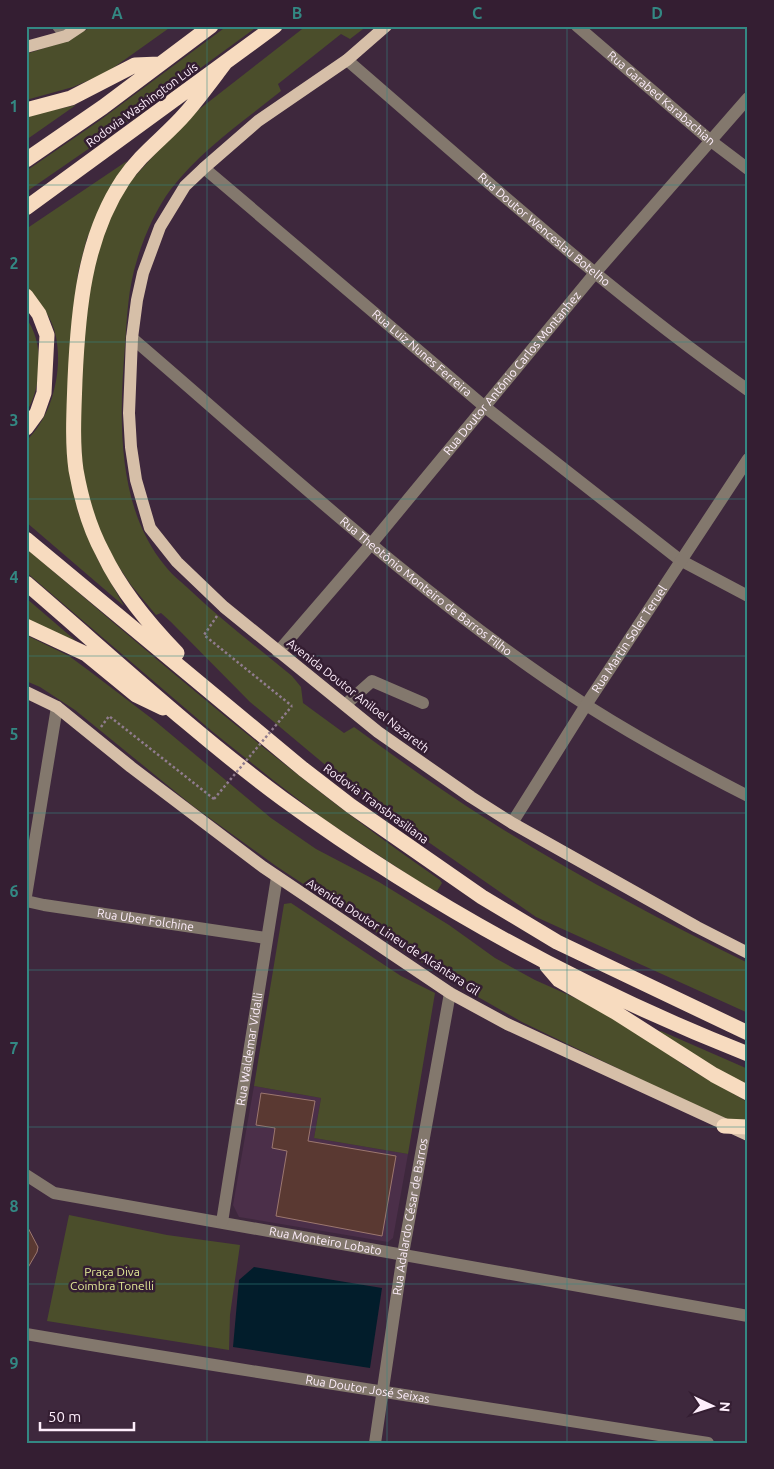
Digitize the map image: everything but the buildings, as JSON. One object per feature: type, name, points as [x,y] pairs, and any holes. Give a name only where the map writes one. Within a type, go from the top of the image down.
[{"type":"highway","name":"Rodovia Washington Luís","points":[[26,160],[103,107],[211,26]]},
{"type":"highway","name":"Rodovia Washington Luís","points":[[26,208],[275,26]]},
{"type":"highway","points":[[195,679],[183,659],[156,631],[125,592],[99,544],[86,509],[76,470],[73,419],[76,357],[81,298],[88,257],[104,217],[123,180],[148,148],[185,115],[225,63]]},
{"type":"highway","points":[[26,110],[71,98],[135,65],[159,64]]},
{"type":"highway","points":[[26,296],[39,314],[47,334],[44,393],[37,413],[26,428]]},
{"type":"highway","name":"Rodovia Transbrasiliana","points":[[26,539],[351,806],[482,897],[557,942],[748,1033]]},
{"type":"highway","points":[[26,583],[184,718],[283,798],[383,867],[545,962],[748,1054]]},
{"type":"highway","points":[[26,626],[86,654],[136,695],[184,718]]},
{"type":"highway","points":[[545,962],[559,980],[615,1012],[714,1076],[748,1093]]},
{"type":"highway","points":[[724,1126],[748,1127]]},
{"type":"main road","points":[[26,47],[62,31],[81,26]]},
{"type":"main road","name":"Avenida Doutor Aniloel Nazareth","points":[[386,26],[347,60],[258,121],[204,168],[185,186],[160,227],[143,273],[132,338],[129,413],[131,447],[136,480],[150,528],[177,562],[224,608],[416,759],[512,822],[697,927],[746,948]]},
{"type":"main road","name":"Avenida Doutor Lineu de Alcântara Gil","points":[[26,692],[57,707],[139,773],[277,877],[450,993],[507,1024],[724,1126],[748,1135]]},
{"type":"street","name":"Rua Garabed Karabachian","points":[[577,26],[711,142],[748,169]]},
{"type":"street","name":"Rua Doutor Wenceslau Botelho","points":[[347,60],[595,274],[686,346],[748,390]]},
{"type":"street","name":"Rua Doutor Antônio Carlos Montanhez","points":[[278,652],[372,543],[595,274],[748,98]]},
{"type":"street","name":"Rua Luiz Nunes Ferreira","points":[[204,168],[485,408],[680,560],[748,596]]},
{"type":"street","name":"Rua Theotônio Monteiro de Barros Filho","points":[[132,338],[372,543],[476,626],[586,705],[696,770],[748,796]]},
{"type":"street","name":"Rua Martin Soler Teruel","points":[[512,822],[680,560],[748,459]]},
{"type":"street","points":[[345,705],[372,681],[423,703]]},
{"type":"street","points":[[26,896],[57,707]]},
{"type":"street","name":"Rua Waldemar Vidalli","points":[[222,1222],[277,877]]},
{"type":"street","name":"Rua Uber Folchine","points":[[26,900],[44,905],[266,938]]},
{"type":"street","name":"Rua Adalardo César de Barros","points":[[375,1443],[403,1254],[450,993]]},
{"type":"street","name":"Rua Monteiro Lobato","points":[[26,1174],[54,1193],[748,1316]]},
{"type":"street","name":"Rua Doutor José Seixas","points":[[26,1334],[198,1364],[383,1390],[708,1443]]},
{"type":"path","points":[[109,716],[214,799],[292,706],[204,634],[224,608]]},
{"type":"shaded area","points":[[254,1086],[321,1098],[314,1138],[408,1154],[393,1238],[388,1242],[239,1217],[233,1205]]},
{"type":"green space","points":[[93,26],[172,26],[106,73],[73,87],[26,100],[26,54],[66,41]]},
{"type":"green space","points":[[227,26],[258,26],[113,132],[26,192],[26,171],[99,121]]},
{"type":"green space","points":[[306,26],[367,26],[350,39],[341,34],[278,84],[281,91],[196,161],[171,189],[160,205],[140,251],[128,303],[122,403],[124,461],[129,490],[138,518],[150,544],[169,570],[216,613],[292,676],[301,687],[303,703],[344,733],[354,727],[454,798],[551,859],[649,913],[748,963],[748,1013],[536,917],[381,809],[250,702],[161,613],[156,615],[131,585],[107,549],[92,513],[83,473],[79,422],[79,343],[91,258],[126,186],[188,118]]},
{"type":"green space","points":[[76,105],[26,140],[26,116]]},
{"type":"green space","points":[[127,161],[87,238],[78,273],[73,321],[68,453],[78,512],[98,560],[124,606],[26,522],[26,441],[35,431],[49,407],[56,379],[58,350],[49,317],[26,288],[26,229]]},
{"type":"green space","points":[[26,318],[36,340],[39,352],[39,366],[35,391],[26,413]]},
{"type":"green space","points":[[26,548],[280,761],[440,880],[442,883],[437,891],[430,889],[325,820],[213,732],[26,572]]},
{"type":"green space","points":[[26,598],[76,641],[26,621]]},
{"type":"green space","points":[[26,635],[69,656],[88,670],[155,721],[271,818],[316,849],[379,882],[449,925],[495,958],[535,980],[591,1005],[644,1036],[688,1068],[741,1098],[748,1103],[748,1123],[742,1126],[522,1022],[450,981],[276,866],[193,806],[75,710],[40,687],[26,681]]},
{"type":"green space","points":[[291,903],[401,976],[435,993],[408,1154],[314,1138],[321,1098],[254,1086],[284,904]]},
{"type":"green space","points":[[661,1031],[748,1069],[748,1088],[658,1032]]},
{"type":"green space","name":"Praça Diva Coimbra Tonelli","points":[[69,1215],[167,1235],[240,1245],[230,1315],[229,1350],[47,1321]]},
{"type":"water","points":[[254,1267],[382,1288],[370,1368],[233,1347],[239,1280]]}]
